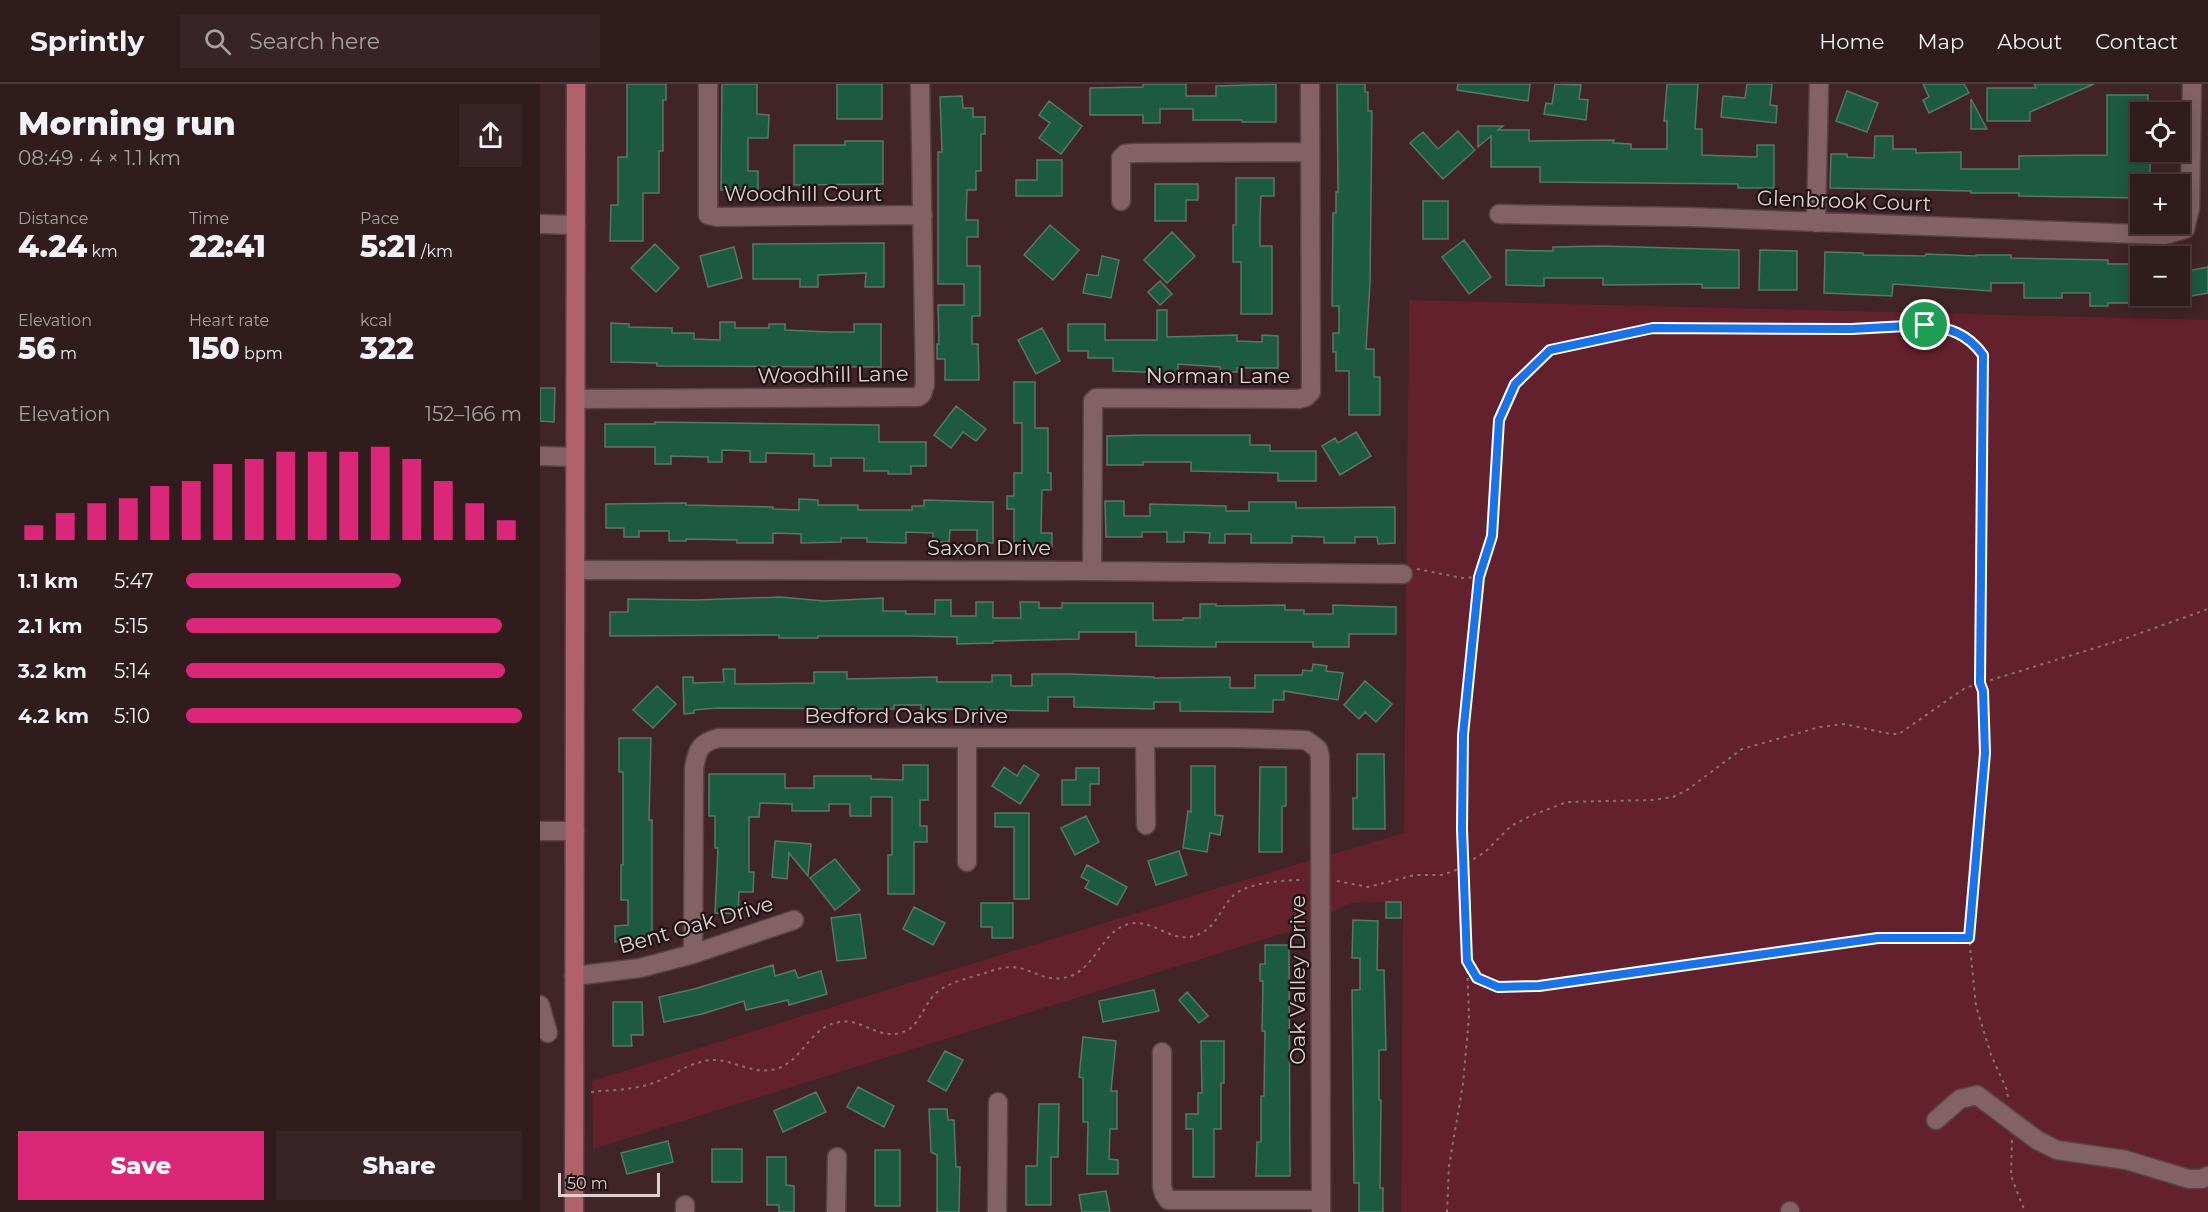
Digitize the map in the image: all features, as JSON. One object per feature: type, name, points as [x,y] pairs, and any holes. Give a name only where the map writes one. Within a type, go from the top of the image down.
[{"type":"main road","points":[[574,1212],[576,84]]},
{"type":"street","name":"Woodhill Court","points":[[708,84],[708,215],[717,217],[923,215]]},
{"type":"street","name":"Woodhill Lane","points":[[576,399],[918,397],[922,394],[926,385],[920,84]]},
{"type":"street","name":"Norman Lane","points":[[1092,571],[1093,401],[1096,398],[1299,399],[1311,392],[1310,84]]},
{"type":"street","points":[[1816,223],[1819,84]]},
{"type":"street","name":"Glenbrook Court","points":[[1499,213],[1677,216],[2165,235],[2185,229],[2190,208],[2192,84]]},
{"type":"street","points":[[1121,201],[1121,158],[1125,154],[1310,152]]},
{"type":"street","points":[[540,224],[576,225]]},
{"type":"street","points":[[540,456],[575,457]]},
{"type":"street","name":"Saxon Drive","points":[[575,570],[1403,574]]},
{"type":"street","name":"Bedford Oaks Drive","points":[[693,954],[694,769],[696,754],[708,741],[719,738],[1145,738],[1306,740],[1318,748]]},
{"type":"street","points":[[967,738],[967,862]]},
{"type":"street","points":[[1145,738],[1146,825]]},
{"type":"street","name":"Oak Valley Drive","points":[[1318,748],[1320,756],[1322,1206]]},
{"type":"street","points":[[540,831],[575,831]]},
{"type":"street","name":"Bent Oak Drive","points":[[574,976],[640,968],[693,954],[794,920]]},
{"type":"street","points":[[540,1005],[544,1038],[574,1035]]},
{"type":"street","points":[[1162,1052],[1162,1186],[1168,1200],[1322,1206]]},
{"type":"street","points":[[1936,1120],[1960,1099],[1977,1095],[2037,1140],[2057,1150],[2126,1160],[2189,1179],[2202,1179],[2208,1176]]},
{"type":"street","points":[[997,1212],[998,1101]]},
{"type":"street","points":[[836,1212],[837,1157]]},
{"type":"path","points":[[1447,1212],[1449,1166],[1463,1084],[1468,1017],[1462,829],[1463,735],[1479,577],[1492,536],[1499,420],[1515,384],[1550,350],[1653,328],[1807,330],[1925,325],[1946,327],[1962,333],[1977,346],[1983,355],[1980,683],[1983,691],[1985,753],[1969,938],[1976,1006],[1990,1055],[2007,1090],[2013,1150],[2011,1176],[2025,1212]]},
{"type":"path","points":[[1403,574],[1403,562],[1430,573],[1462,578],[1479,577]]},
{"type":"path","points":[[591,1092],[622,1090],[650,1084],[704,1061],[721,1060],[751,1070],[766,1071],[793,1060],[812,1036],[824,1026],[840,1022],[855,1022],[879,1033],[890,1035],[900,1033],[910,1029],[917,1022],[935,994],[962,980],[1011,967],[1042,977],[1058,978],[1073,975],[1086,966],[1113,932],[1126,924],[1149,923],[1179,937],[1201,934],[1210,928],[1237,892],[1279,880],[1335,880],[1368,887],[1415,875],[1442,875],[1464,866],[1485,852],[1511,826],[1530,816],[1568,802],[1652,800],[1673,797],[1687,790],[1742,749],[1820,727],[1844,724],[1899,734],[1965,688],[2121,640],[2208,609]]},
{"type":"path","points":[[1467,961],[1477,978],[1498,987],[1539,986],[1878,938],[1969,938]]},
{"type":"shaded area","points":[[1409,300],[2208,320],[2208,1212],[1401,1212],[1403,901],[1351,903],[1300,928],[593,1149],[592,1081],[1221,887],[1404,833]]},
{"type":"building","points":[[627,84],[666,84],[666,100],[663,100],[663,151],[659,151],[659,193],[643,193],[643,241],[610,241],[611,205],[618,205],[618,157],[627,157]]},
{"type":"building","points":[[722,84],[757,84],[757,114],[769,115],[768,138],[748,138],[748,171],[758,171],[758,190],[721,190]]},
{"type":"building","points":[[837,84],[882,84],[882,119],[837,119]]},
{"type":"building","points":[[1143,84],[1186,84],[1186,96],[1216,96],[1216,86],[1276,84],[1276,122],[1193,120],[1193,109],[1160,109],[1160,123],[1143,123],[1143,115],[1090,115],[1090,88],[1143,87]]},
{"type":"building","points":[[1337,84],[1365,84],[1365,92],[1368,92],[1368,111],[1372,111],[1370,282],[1366,349],[1374,349],[1374,377],[1380,377],[1380,415],[1349,415],[1349,371],[1336,371],[1336,352],[1333,352],[1333,333],[1339,333],[1339,306],[1332,306],[1333,213],[1336,213],[1336,192],[1338,192]]},
{"type":"building","points":[[1458,84],[1530,84],[1528,101],[1457,90]]},
{"type":"building","points":[[1555,84],[1581,85],[1579,99],[1588,100],[1586,120],[1544,114],[1546,103],[1552,104]]},
{"type":"building","points":[[1667,84],[1698,84],[1695,129],[1702,129],[1702,155],[1757,157],[1757,145],[1774,145],[1774,188],[1738,188],[1738,184],[1540,182],[1540,167],[1491,167],[1491,136],[1478,147],[1478,126],[1503,126],[1498,130],[1529,130],[1529,141],[1614,140],[1613,143],[1631,144],[1631,149],[1667,149],[1667,121],[1664,121]]},
{"type":"building","points":[[1747,84],[1772,84],[1770,105],[1777,106],[1776,123],[1721,117],[1723,96],[1745,98]]},
{"type":"building","points":[[1923,84],[1964,84],[1969,93],[1929,113],[1923,100],[1929,97]]},
{"type":"building","points":[[2034,84],[2094,84],[2030,112],[2030,121],[1987,121],[1987,88],[2036,88]]},
{"type":"building","points":[[1847,91],[1878,103],[1867,132],[1836,121]]},
{"type":"building","points":[[2107,95],[2148,95],[2148,102],[2130,102],[2130,162],[2150,162],[2150,174],[2130,174],[2130,198],[2019,196],[2019,193],[1830,188],[1831,154],[1874,158],[1875,136],[1893,136],[1893,149],[1916,149],[1916,153],[1961,152],[1961,169],[2019,169],[2019,156],[2107,155]]},
{"type":"building","points":[[962,96],[963,108],[973,108],[973,117],[985,117],[985,134],[981,134],[981,171],[976,171],[976,190],[967,190],[966,220],[978,220],[978,237],[967,237],[967,266],[980,266],[980,316],[972,316],[972,344],[978,344],[979,380],[945,380],[945,359],[937,359],[938,305],[964,305],[964,284],[938,284],[938,152],[942,152],[940,97]]},
{"type":"building","points":[[1971,99],[1987,129],[1971,129]]},
{"type":"building","points":[[1049,101],[1082,126],[1061,154],[1039,138],[1050,123],[1039,115]]},
{"type":"building","points":[[1458,131],[1475,150],[1443,179],[1410,143],[1423,132],[1438,149]]},
{"type":"building","points":[[845,141],[883,141],[883,184],[794,185],[794,145],[845,145]]},
{"type":"building","points":[[1037,160],[1062,160],[1062,196],[1016,196],[1016,180],[1037,180]]},
{"type":"building","points":[[1236,178],[1274,178],[1274,196],[1261,196],[1260,215],[1260,246],[1272,246],[1272,314],[1241,314],[1241,262],[1233,262]]},
{"type":"building","points":[[1155,184],[1198,184],[1198,200],[1186,200],[1186,221],[1155,221]]},
{"type":"building","points":[[1423,201],[1448,201],[1448,239],[1423,239]]},
{"type":"building","points":[[1050,225],[1079,250],[1053,280],[1024,255]]},
{"type":"building","points":[[1172,232],[1195,256],[1167,283],[1144,260]]},
{"type":"building","points":[[1464,240],[1491,277],[1469,294],[1442,257]]},
{"type":"building","points":[[884,243],[884,287],[865,287],[866,273],[818,275],[818,287],[800,287],[800,279],[753,279],[753,244]]},
{"type":"building","points":[[655,244],[679,268],[656,292],[631,268]]},
{"type":"building","points":[[1603,246],[1739,250],[1739,288],[1702,288],[1702,284],[1603,285],[1603,278],[1544,278],[1544,286],[1506,285],[1506,250],[1553,251],[1553,247]]},
{"type":"building","points":[[734,247],[742,278],[708,287],[700,256]]},
{"type":"building","points":[[1760,250],[1797,251],[1797,290],[1759,290]]},
{"type":"building","points":[[1825,252],[1925,256],[1926,254],[2011,255],[2011,258],[2108,260],[2108,264],[2130,264],[2130,303],[2108,303],[2108,306],[2090,306],[2090,293],[2062,293],[2062,298],[2024,298],[2024,283],[1991,283],[1991,291],[1893,284],[1892,296],[1824,293]]},
{"type":"building","points":[[1102,256],[1119,260],[1111,298],[1083,293],[1087,274],[1098,276]]},
{"type":"building","points":[[2208,267],[2208,293],[2190,296],[2190,270]]},
{"type":"building","points":[[1160,281],[1172,294],[1160,305],[1148,292]]},
{"type":"building","points":[[1157,310],[1167,310],[1167,337],[1237,335],[1237,341],[1262,342],[1262,335],[1278,336],[1278,368],[1237,368],[1237,372],[1220,372],[1220,367],[1178,364],[1178,373],[1113,371],[1113,358],[1088,358],[1088,351],[1068,351],[1068,324],[1105,324],[1105,340],[1157,340]]},
{"type":"building","points":[[720,322],[735,322],[735,328],[769,328],[769,324],[785,324],[785,330],[830,332],[854,332],[854,324],[881,324],[881,367],[657,366],[657,363],[611,362],[611,323],[629,324],[629,327],[672,328],[672,333],[694,333],[694,339],[720,340]]},
{"type":"building","points":[[1042,328],[1060,361],[1036,374],[1018,340]]},
{"type":"building","points":[[1014,382],[1035,382],[1035,428],[1048,428],[1048,473],[1051,473],[1051,490],[1042,490],[1041,533],[1052,533],[1052,547],[1014,547],[1014,509],[1007,509],[1007,496],[1014,496],[1014,473],[1022,473],[1022,423],[1014,423]]},
{"type":"building","points":[[540,388],[555,388],[554,422],[540,421]]},
{"type":"building","points":[[956,406],[986,429],[976,441],[963,432],[951,448],[934,435]]},
{"type":"building","points":[[655,422],[879,425],[879,442],[926,442],[926,466],[911,466],[911,474],[888,474],[888,471],[864,471],[864,458],[831,458],[831,466],[814,466],[814,454],[766,453],[766,462],[750,462],[750,451],[722,450],[722,462],[708,462],[708,457],[671,456],[671,464],[655,464],[655,447],[605,447],[605,424],[655,424]]},
{"type":"building","points":[[1356,432],[1371,456],[1340,475],[1322,446],[1335,438],[1338,443]]},
{"type":"building","points":[[1250,435],[1250,445],[1270,445],[1270,451],[1316,451],[1316,481],[1278,481],[1278,473],[1191,471],[1191,462],[1107,465],[1107,436]]},
{"type":"building","points":[[799,499],[818,500],[818,505],[858,505],[858,510],[912,510],[912,506],[924,506],[924,500],[993,502],[993,543],[977,542],[977,530],[950,530],[949,542],[933,542],[933,533],[906,532],[906,543],[867,542],[867,538],[841,538],[841,542],[801,543],[801,534],[773,533],[773,543],[737,543],[737,540],[669,541],[669,531],[639,531],[639,537],[624,537],[624,528],[606,528],[606,504],[686,503],[686,505],[773,507],[773,509],[799,510]]},
{"type":"building","points":[[1105,501],[1124,501],[1124,516],[1150,516],[1150,504],[1226,506],[1226,511],[1249,511],[1249,502],[1296,502],[1296,508],[1395,507],[1395,543],[1378,544],[1377,537],[1355,537],[1355,543],[1324,543],[1324,537],[1292,536],[1292,543],[1251,543],[1251,534],[1225,534],[1225,543],[1209,543],[1210,533],[1184,532],[1184,542],[1167,542],[1167,532],[1142,532],[1142,537],[1106,537]]},
{"type":"building","points":[[780,597],[824,601],[883,598],[883,611],[906,611],[906,614],[935,614],[935,600],[951,600],[951,616],[976,616],[976,602],[993,602],[993,618],[1021,618],[1020,602],[1039,602],[1039,608],[1062,608],[1062,603],[1153,603],[1153,620],[1200,618],[1200,604],[1216,604],[1216,606],[1285,605],[1285,610],[1304,610],[1304,614],[1333,614],[1333,605],[1396,607],[1396,634],[1349,634],[1349,647],[1313,647],[1313,642],[1216,642],[1216,647],[1136,646],[1136,632],[1079,632],[1079,639],[957,644],[957,637],[610,636],[610,612],[628,612],[628,599],[695,600]]},
{"type":"building","points":[[1313,664],[1327,666],[1326,671],[1343,673],[1338,700],[1284,691],[1284,700],[1273,700],[1273,712],[1180,711],[1180,702],[1154,702],[1154,709],[1074,707],[1074,697],[1048,697],[1048,711],[921,709],[921,705],[894,705],[894,709],[717,708],[694,710],[694,713],[684,714],[683,677],[693,677],[693,683],[724,682],[723,669],[735,669],[735,684],[814,683],[814,672],[847,672],[847,679],[937,677],[937,682],[992,682],[992,675],[1011,675],[1011,686],[1032,686],[1032,674],[1154,678],[1230,677],[1230,688],[1255,688],[1255,675],[1302,675],[1303,670],[1312,671]]},
{"type":"building","points":[[1365,681],[1392,704],[1376,722],[1365,712],[1359,719],[1344,705]]},
{"type":"building","points":[[657,686],[676,704],[653,728],[633,710]]},
{"type":"building","points":[[619,738],[651,738],[649,820],[652,820],[652,941],[615,942],[615,926],[628,925],[628,900],[621,900],[623,772],[619,772]]},
{"type":"building","points":[[1357,754],[1384,754],[1385,829],[1353,829],[1353,798],[1357,798]]},
{"type":"building","points":[[903,765],[928,765],[928,800],[920,800],[920,826],[927,826],[927,842],[914,842],[914,894],[888,894],[888,855],[892,855],[892,797],[871,797],[871,816],[850,816],[850,804],[829,804],[829,811],[792,811],[792,804],[760,803],[759,817],[749,817],[749,872],[754,872],[753,892],[739,892],[738,914],[715,913],[718,848],[715,848],[715,816],[709,816],[709,774],[785,774],[785,788],[814,788],[814,776],[871,776],[871,779],[903,780]]},
{"type":"building","points":[[1024,765],[1039,775],[1020,804],[992,786],[1004,767],[1017,776]]},
{"type":"building","points":[[1191,766],[1215,766],[1215,815],[1223,816],[1220,835],[1210,833],[1207,852],[1183,848],[1188,811],[1191,812]]},
{"type":"building","points":[[1260,767],[1286,767],[1286,806],[1282,806],[1282,852],[1259,852]]},
{"type":"building","points":[[1076,768],[1099,768],[1099,784],[1090,784],[1090,805],[1062,805],[1062,780],[1076,780]]},
{"type":"building","points":[[995,813],[1029,813],[1029,899],[1014,899],[1014,827],[995,827]]},
{"type":"building","points":[[1086,816],[1099,842],[1075,855],[1061,828]]},
{"type":"building","points":[[775,841],[811,844],[808,876],[789,853],[787,879],[772,877]]},
{"type":"building","points":[[1179,851],[1187,875],[1156,885],[1148,861]]},
{"type":"building","points":[[835,859],[860,890],[835,910],[810,878]]},
{"type":"building","points":[[1087,865],[1127,887],[1117,905],[1085,888],[1089,881],[1081,877]]},
{"type":"building","points":[[1386,902],[1401,902],[1401,918],[1386,918]]},
{"type":"building","points":[[981,903],[1013,903],[1013,938],[992,938],[992,927],[981,927]]},
{"type":"building","points":[[914,907],[945,923],[933,945],[903,929]]},
{"type":"building","points":[[860,914],[866,958],[837,961],[831,918]]},
{"type":"building","points":[[1353,920],[1378,921],[1377,970],[1384,970],[1386,1050],[1379,1050],[1380,1188],[1383,1188],[1383,1212],[1359,1212],[1359,1183],[1354,1183],[1352,990],[1360,990],[1360,958],[1352,958]]},
{"type":"building","points":[[1265,945],[1289,945],[1290,1176],[1256,1176],[1257,1142],[1261,1142],[1261,1096],[1264,1096],[1265,1031],[1262,1031],[1263,981],[1260,981],[1260,964],[1265,964]]},
{"type":"building","points":[[773,965],[775,976],[795,970],[798,978],[821,971],[827,994],[789,1005],[788,1000],[746,1010],[744,1001],[702,1014],[664,1022],[659,997]]},
{"type":"building","points":[[1154,990],[1159,1011],[1103,1022],[1099,1001]]},
{"type":"building","points":[[1187,992],[1208,1016],[1199,1023],[1179,1000]]},
{"type":"building","points":[[613,1002],[642,1002],[643,1035],[631,1035],[632,1046],[613,1046]]},
{"type":"building","points":[[1083,1037],[1116,1041],[1111,1091],[1117,1091],[1117,1129],[1110,1129],[1109,1159],[1118,1160],[1118,1174],[1087,1174],[1088,1122],[1083,1122],[1083,1078],[1079,1077]]},
{"type":"building","points":[[1201,1041],[1224,1041],[1221,1129],[1214,1129],[1214,1177],[1193,1177],[1193,1129],[1186,1129],[1186,1114],[1198,1114],[1198,1093],[1202,1093]]},
{"type":"building","points":[[945,1051],[963,1060],[946,1091],[928,1081]]},
{"type":"building","points":[[858,1087],[894,1106],[884,1127],[847,1107]]},
{"type":"building","points":[[816,1092],[826,1112],[783,1132],[774,1111]]},
{"type":"building","points":[[1039,1104],[1059,1104],[1058,1157],[1051,1157],[1051,1205],[1026,1205],[1026,1166],[1037,1166]]},
{"type":"building","points":[[929,1109],[947,1109],[948,1120],[954,1120],[956,1167],[960,1167],[959,1212],[937,1212],[937,1155],[931,1152]]},
{"type":"building","points":[[668,1141],[673,1162],[627,1174],[621,1153]]},
{"type":"building","points":[[712,1149],[742,1149],[742,1182],[712,1182]]},
{"type":"building","points":[[875,1150],[900,1150],[900,1206],[875,1206]]},
{"type":"building","points":[[767,1157],[786,1157],[786,1185],[794,1186],[794,1212],[779,1212],[779,1205],[767,1205]]},
{"type":"building","points":[[1106,1191],[1110,1212],[1082,1212],[1079,1195]]},
{"type":"route","points":[[1925,325],[1946,327],[1962,333],[1977,346],[1983,355],[1980,683],[1983,691],[1985,753],[1969,938],[1878,938],[1539,986],[1498,987],[1477,978],[1467,961],[1462,829],[1463,735],[1479,577],[1492,536],[1499,420],[1515,384],[1550,350],[1653,328],[1775,330],[1925,325]]}]
